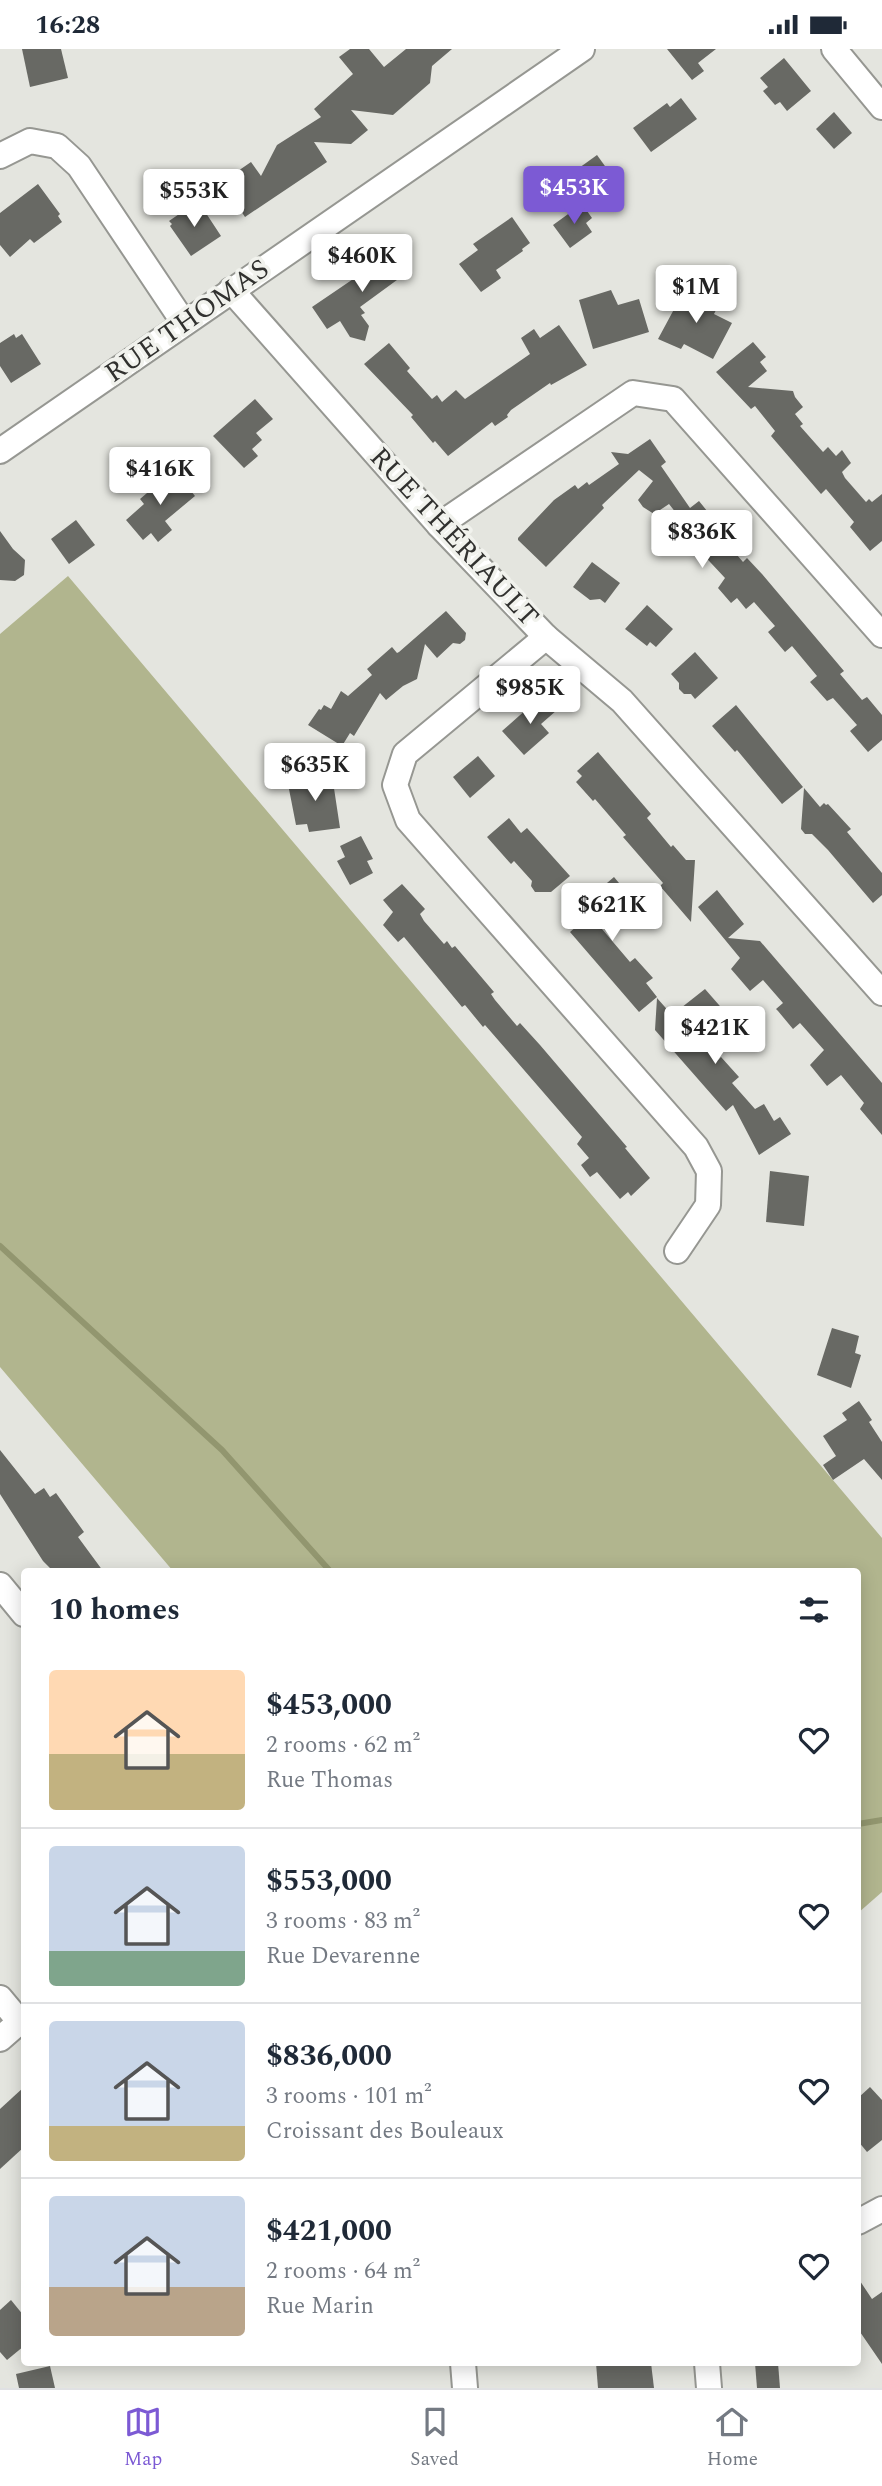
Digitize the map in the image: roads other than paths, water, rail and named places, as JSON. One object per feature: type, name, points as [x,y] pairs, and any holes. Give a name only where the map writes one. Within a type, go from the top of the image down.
[{"type":"street","name":"RUE THOMAS","points":[[0,451],[582,49]]},
{"type":"street","points":[[834,49],[882,107]]},
{"type":"street","points":[[0,156],[30,142],[57,146],[79,166],[184,323]]},
{"type":"street","name":"RUE THÉRIAULT","points":[[231,290],[439,525],[546,637],[622,701],[882,993]]},
{"type":"street","points":[[439,525],[633,393],[673,399],[882,635]]},
{"type":"street","points":[[546,637],[405,754],[395,785],[408,820],[696,1147],[709,1171],[708,1205],[677,1251]]},
{"type":"street","points":[[0,1585],[21,1610]]},
{"type":"street","points":[[0,1998],[21,2019]]},
{"type":"street","points":[[0,2039],[21,2021]]},
{"type":"street","points":[[861,2220],[882,2209]]},
{"type":"street","points":[[463,2366],[465,2388]]},
{"type":"street","points":[[707,2366],[709,2388]]},
{"type":"waterway","points":[[0,1246],[222,1450],[327,1568]]},
{"type":"waterway","points":[[861,1824],[882,1820]]}]
